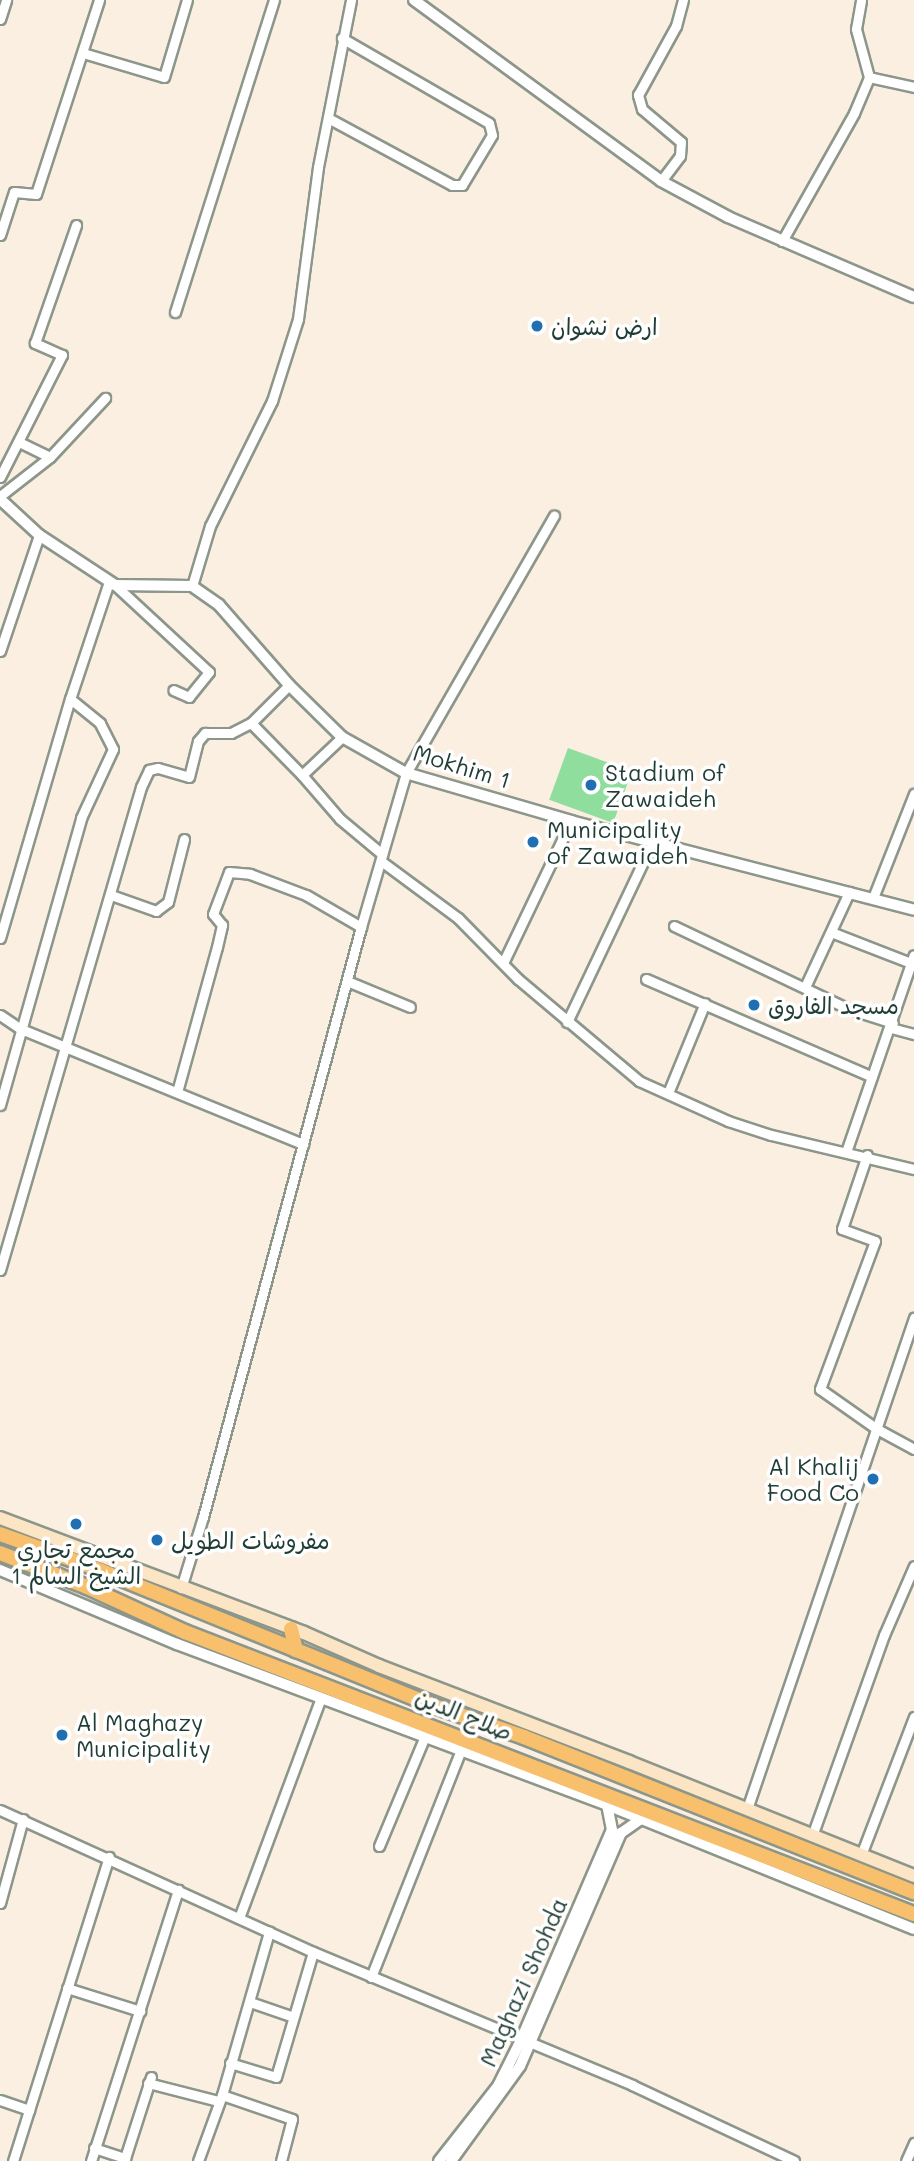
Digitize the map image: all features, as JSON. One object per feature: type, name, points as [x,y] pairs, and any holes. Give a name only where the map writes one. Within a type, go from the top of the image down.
[{"type":"highway","name":"صلاح الدين","points":[[2,1532],[375,1680],[431,1705],[524,1737],[914,1892]]},
{"type":"highway","name":"صلاح الدين","points":[[0,1553],[87,1587],[185,1632],[419,1720],[607,1801],[914,1913]]},
{"type":"highway","points":[[291,1629],[296,1650]]},
{"type":"highway","points":[[419,1720],[431,1705]]},
{"type":"highway","points":[[607,1801],[618,1787],[618,1776]]},
{"type":"main road","points":[[0,1518],[291,1629],[914,1876]]},
{"type":"street","points":[[0,19],[6,0]]},
{"type":"street","points":[[0,236],[14,192],[36,194],[99,0]]},
{"type":"street","points":[[83,53],[164,77],[187,0]]},
{"type":"street","points":[[175,312],[274,0]]},
{"type":"street","points":[[112,584],[192,586],[210,526],[272,401],[298,319],[318,167],[351,0]]},
{"type":"street","points":[[414,0],[662,181],[782,241],[914,297]]},
{"type":"street","points":[[662,181],[680,156],[681,142],[642,109],[638,95],[676,26],[683,0]]},
{"type":"street","points":[[782,241],[853,113],[869,77],[856,29],[861,0]]},
{"type":"street","points":[[328,118],[452,185],[462,185],[492,135],[489,124],[342,38]]},
{"type":"street","points":[[869,77],[914,87]]},
{"type":"street","points":[[0,477],[62,355],[35,343],[76,225]]},
{"type":"street","points":[[105,398],[50,457],[0,497],[39,535],[112,584],[209,672],[188,696],[173,690]]},
{"type":"street","points":[[19,442],[50,457]]},
{"type":"street","points":[[181,1588],[203,1517],[361,927],[406,773],[554,516]]},
{"type":"street","points":[[0,652],[39,535]]},
{"type":"street","points":[[0,938],[70,699],[112,584]]},
{"type":"street","name":"Mokhim 1","points":[[192,586],[219,606],[289,685],[342,737],[406,773],[652,843],[914,910]]},
{"type":"street","points":[[0,1270],[141,787],[149,770],[158,768],[189,777],[198,741],[205,733],[231,733],[251,723],[289,685]]},
{"type":"street","points":[[0,1105],[81,818],[113,749],[100,723],[70,699]]},
{"type":"street","points":[[251,723],[340,819],[458,919],[567,1022],[639,1081],[728,1121],[771,1135],[830,1151],[867,1155],[914,1169]]},
{"type":"street","points":[[302,775],[342,737]]},
{"type":"street","points":[[873,898],[914,794]]},
{"type":"street","points":[[503,963],[571,821]]},
{"type":"street","points":[[111,895],[156,911],[168,902],[184,839]]},
{"type":"street","points":[[567,1022],[652,843]]},
{"type":"street","points":[[177,1092],[218,947],[222,925],[214,914],[229,872],[250,874],[306,895],[361,927]]},
{"type":"street","points":[[805,988],[849,892]]},
{"type":"street","points":[[674,926],[849,1009],[914,1034]]},
{"type":"street","points":[[831,932],[913,959],[892,1026],[846,1152]]},
{"type":"street","points":[[646,979],[872,1077]]},
{"type":"street","points":[[347,981],[410,1007]]},
{"type":"street","points":[[668,1093],[705,1003]]},
{"type":"street","points":[[0,1015],[21,1029],[303,1144]]},
{"type":"street","points":[[867,1155],[842,1229],[875,1241],[820,1390],[877,1429],[914,1449]]},
{"type":"street","points":[[747,1809],[914,1318]]},
{"type":"street","points":[[812,1836],[884,1635],[914,1566]]},
{"type":"street","points":[[0,1570],[177,1644],[425,1737],[607,1801],[641,1819],[914,1929]]},
{"type":"street","points":[[239,1918],[321,1698]]},
{"type":"street","points":[[861,1855],[914,1717]]},
{"type":"street","points":[[379,1846],[425,1737]]},
{"type":"street","points":[[371,1977],[461,1750]]},
{"type":"street","name":"Maghazi Shohda","points":[[451,2161],[509,2085],[612,1830],[607,1801]]},
{"type":"street","points":[[0,1810],[109,1857],[313,1952],[632,2085],[794,2161]]},
{"type":"street","points":[[0,1903],[23,1819]]},
{"type":"street","name":"Maghazi Shohda","points":[[439,2161],[498,2086],[525,2042],[621,1833],[641,1819]]},
{"type":"street","points":[[13,2161],[109,1857]]},
{"type":"street","points":[[91,2161],[178,1890]]},
{"type":"street","points":[[198,2161],[250,2002],[269,1932]]},
{"type":"street","points":[[230,2063],[276,2077],[313,1952]]},
{"type":"street","points":[[67,1988],[140,2011]]},
{"type":"street","points":[[250,2002],[292,2016]]},
{"type":"street","points":[[94,2148],[125,2158],[150,2080],[292,2119],[281,2161]]},
{"type":"street","points":[[0,2100],[29,2110]]},
{"type":"street","points":[[906,2161],[914,2143]]},
{"type":"green space","name":"Stadium of Zawaideh","points":[[568,748],[632,771],[613,823],[549,800]]},
{"type":"place","name":"ارض نشوان","points":[[537,326]]},
{"type":"place","name":"Stadium of Zawaideh","points":[[591,785]]},
{"type":"place","name":"Municipality of Zawaideh","points":[[533,842]]},
{"type":"place","name":"مسجد الفاروق","points":[[754,1005]]},
{"type":"place","name":"Al Khalij Food Co","points":[[873,1479]]},
{"type":"place","name":"مجمع تجاري الشيخ السالم 1","points":[[76,1524]]},
{"type":"place","name":"مفروشات الطويل","points":[[157,1540]]},
{"type":"place","name":"Al Maghazy Municipality","points":[[62,1735]]}]
